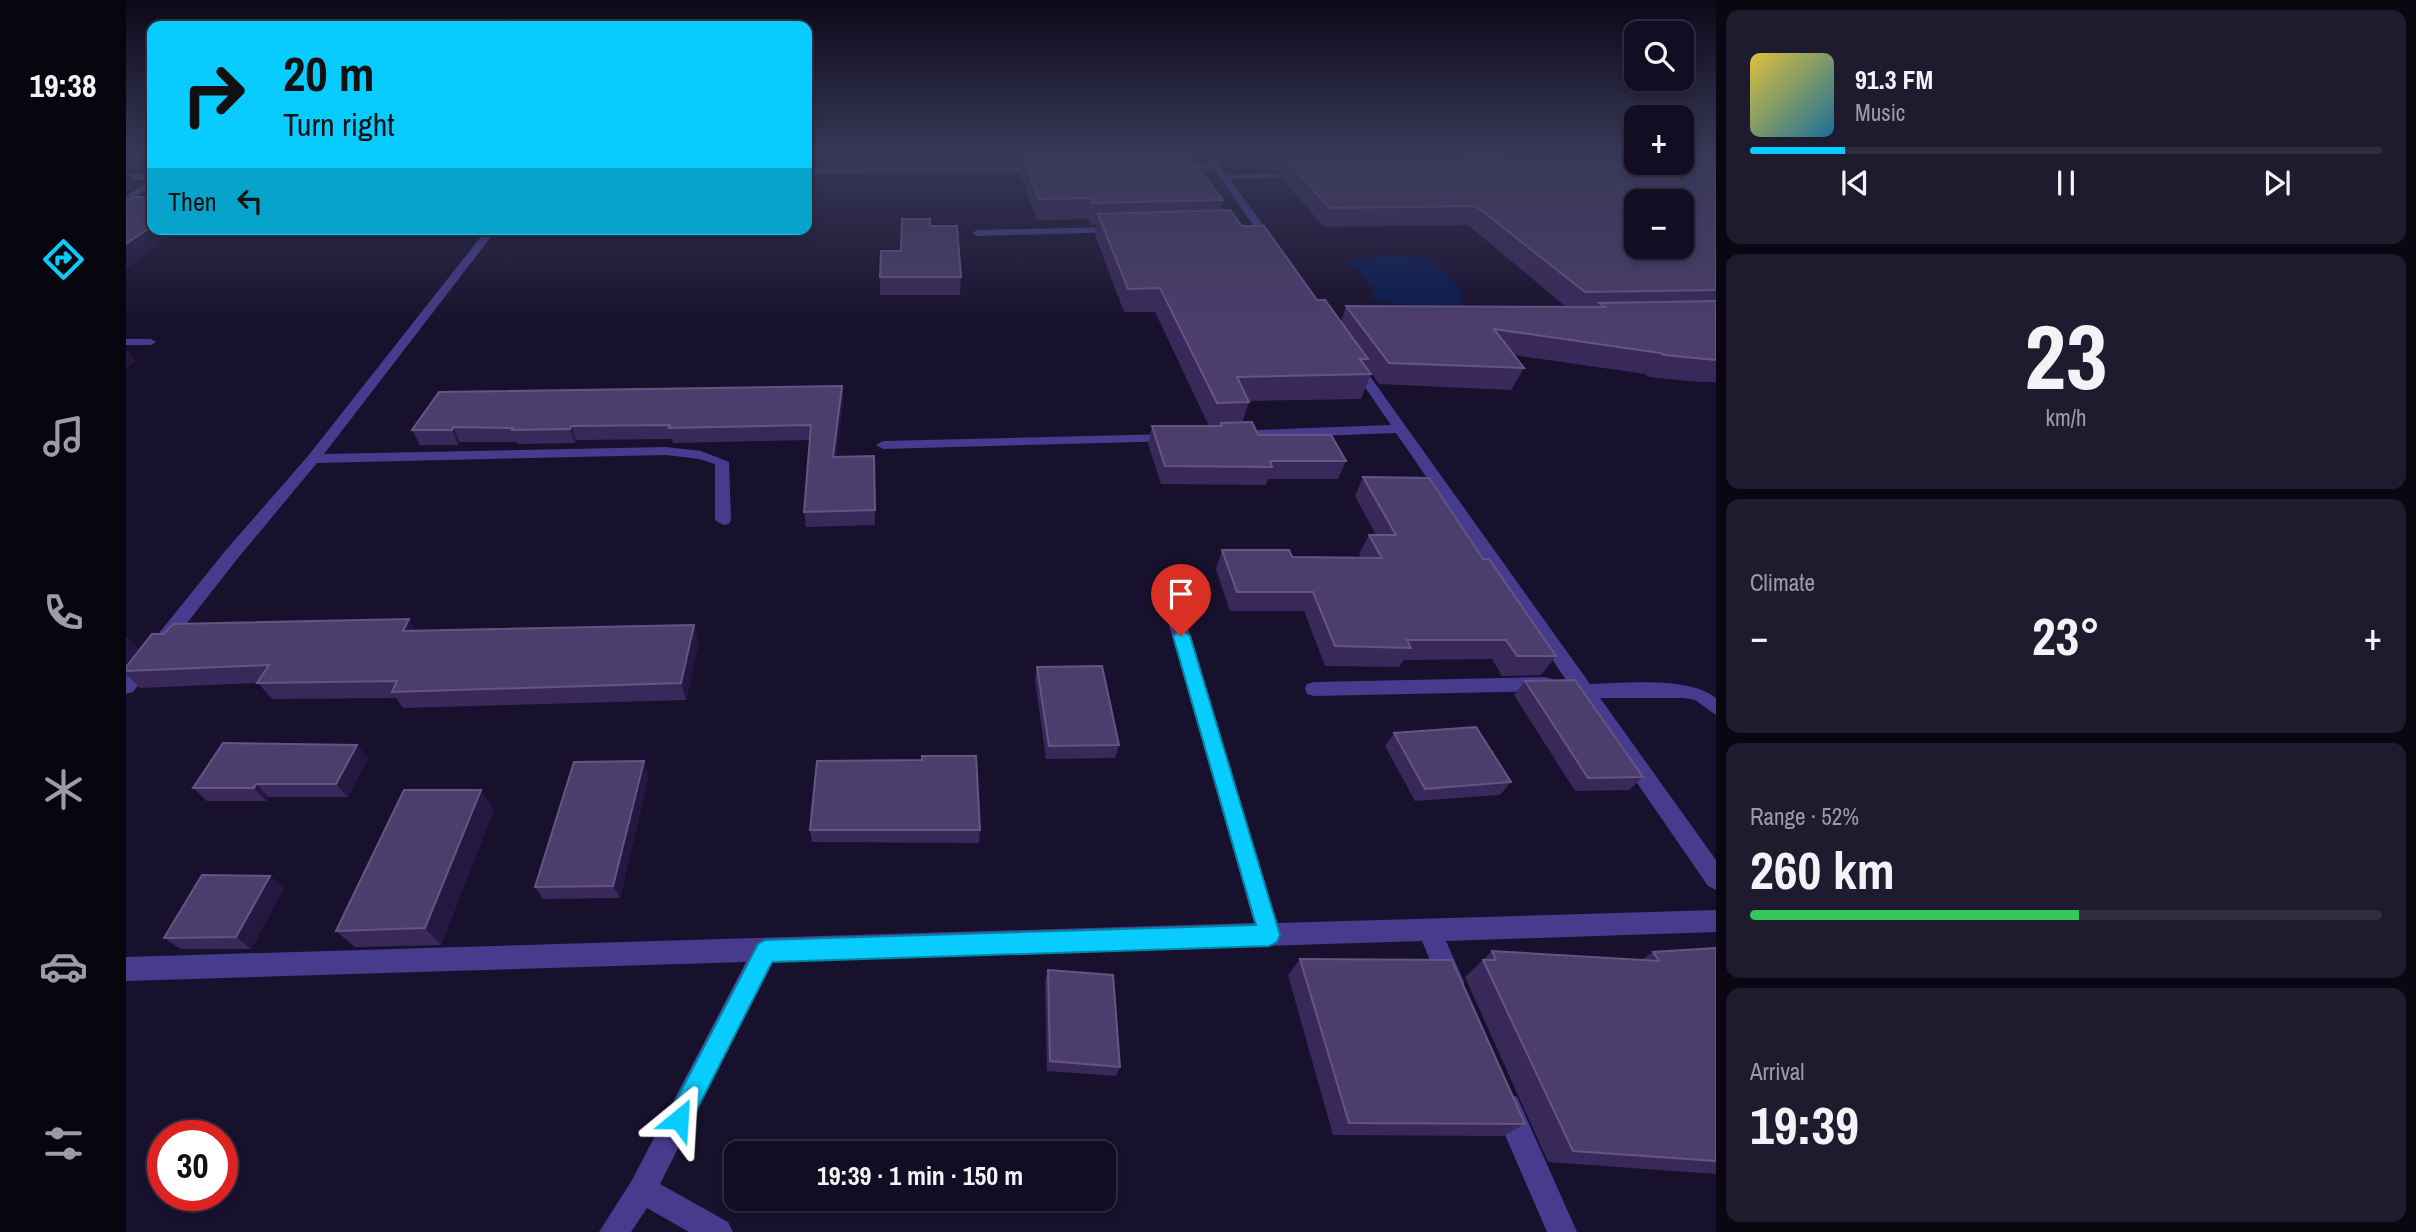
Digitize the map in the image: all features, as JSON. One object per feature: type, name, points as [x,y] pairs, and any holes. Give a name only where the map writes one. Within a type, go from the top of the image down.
[{"type":"street","points":[[1243,209],[1252,226],[1281,258]]},
{"type":"street","points":[[126,687],[232,554],[313,459],[487,235]]},
{"type":"street","points":[[1348,354],[1398,429],[1716,879]]},
{"type":"street","points":[[1218,436],[1398,429]]},
{"type":"street","points":[[883,445],[1190,437]]},
{"type":"street","points":[[313,459],[666,451],[701,455],[722,463],[723,520]]},
{"type":"street","points":[[1174,611],[1269,935]]},
{"type":"street","points":[[1314,689],[1581,687]]},
{"type":"street","points":[[126,969],[1716,921]]},
{"type":"street","points":[[1429,930],[1462,1006]]},
{"type":"street","points":[[614,1232],[642,1190],[765,951]]},
{"type":"street","points":[[1496,1081],[1562,1232]]},
{"type":"street","points":[[642,1190],[718,1232]]},
{"type":"lane","points":[[977,233],[1124,229]]},
{"type":"lane","points":[[126,342],[151,342]]},
{"type":"lane","points":[[1581,687],[1684,691],[1700,695],[1716,708]]},
{"type":"water","points":[[1388,255],[1435,259],[1435,264],[1462,288],[1460,296],[1467,309],[1435,312],[1375,300],[1365,278],[1347,261]]},
{"type":"building","points":[[126,209],[147,209],[147,229],[126,244]]},
{"type":"building","points":[[1480,209],[1624,209],[1624,259],[1694,259],[1694,209],[1716,209],[1716,290],[1585,292]]},
{"type":"building","points":[[1230,210],[1242,226],[1264,226],[1317,300],[1325,300],[1368,359],[1360,359],[1371,374],[1237,377],[1249,402],[1217,403],[1160,288],[1128,289],[1098,214]]},
{"type":"building","points":[[902,219],[930,219],[930,226],[957,226],[961,277],[880,277],[881,251],[901,251]]},
{"type":"building","points":[[1716,301],[1716,360],[1664,355],[1494,329],[1524,368],[1389,363],[1346,306],[1605,307],[1599,303]]},
{"type":"building","points":[[842,386],[833,457],[874,456],[875,510],[804,512],[811,425],[669,428],[670,425],[571,426],[570,429],[512,430],[513,428],[453,427],[452,430],[412,430],[439,392]]},
{"type":"building","points":[[1252,422],[1258,435],[1331,435],[1346,461],[1270,461],[1272,467],[1165,466],[1152,426],[1222,426],[1221,423]]},
{"type":"building","points":[[1363,477],[1429,478],[1483,559],[1489,559],[1556,656],[1517,656],[1506,640],[1407,640],[1411,648],[1335,646],[1313,592],[1237,592],[1222,550],[1289,550],[1292,557],[1382,558],[1369,535],[1396,535]]},
{"type":"building","points":[[409,619],[403,631],[694,625],[681,683],[392,692],[397,681],[257,683],[269,665],[126,671],[126,667],[152,634],[164,634],[173,624]]},
{"type":"building","points":[[1102,666],[1119,745],[1049,746],[1037,667]]},
{"type":"building","points":[[1575,680],[1643,777],[1588,778],[1525,681]]},
{"type":"building","points":[[1476,727],[1511,782],[1425,789],[1394,733]]},
{"type":"building","points":[[223,743],[357,745],[336,784],[256,784],[254,788],[193,788]]},
{"type":"building","points":[[922,756],[976,756],[980,830],[810,830],[817,761],[922,760]]},
{"type":"building","points":[[644,761],[613,886],[535,887],[574,762]]},
{"type":"building","points":[[404,790],[481,790],[425,928],[336,931]]},
{"type":"building","points":[[202,875],[270,876],[236,937],[164,938]]},
{"type":"building","points":[[1716,948],[1716,1161],[1573,1151],[1483,960],[1496,960],[1492,951],[1659,961],[1653,952]]},
{"type":"building","points":[[1300,959],[1452,960],[1525,1124],[1349,1123]]},
{"type":"building","points":[[1048,970],[1113,975],[1120,1067],[1050,1061]]},
{"type":"route","points":[[679,1119],[765,951],[1269,935],[1181,636]]}]
